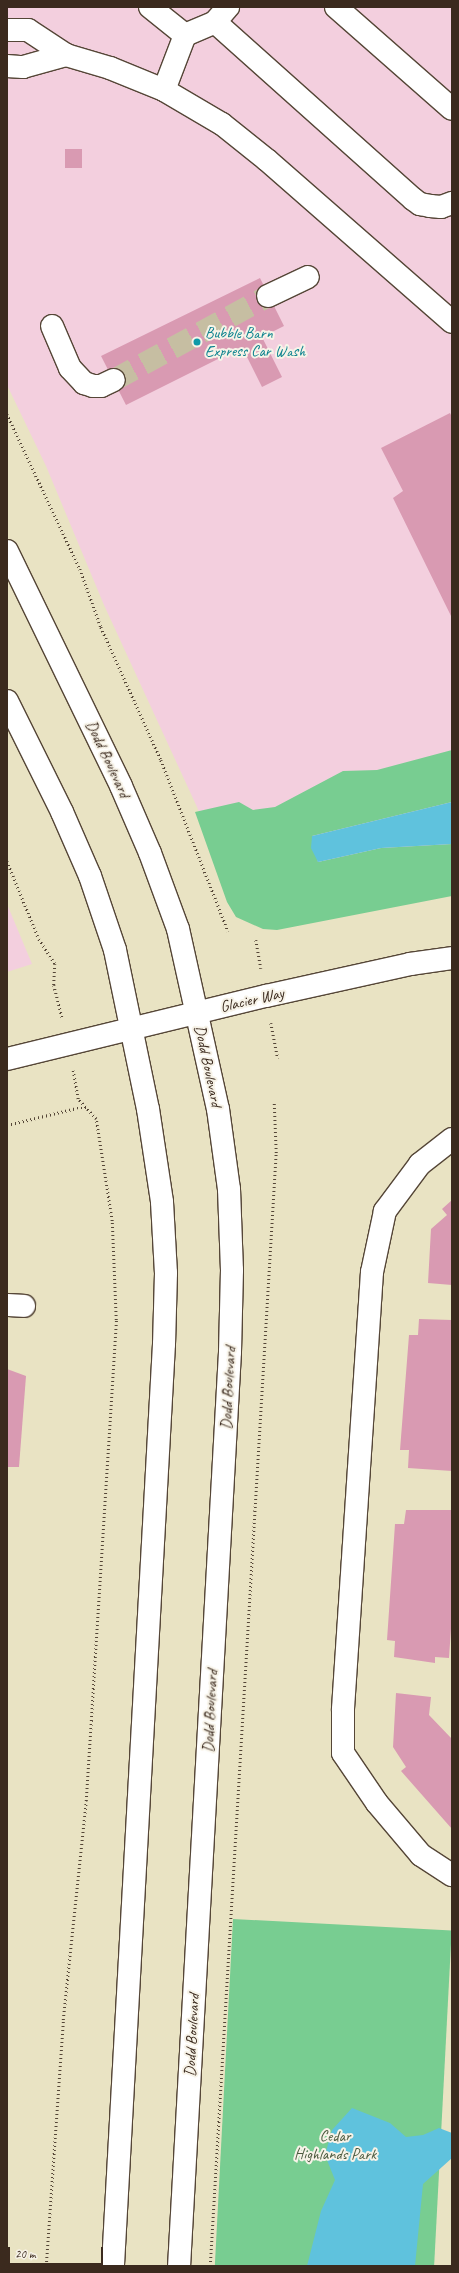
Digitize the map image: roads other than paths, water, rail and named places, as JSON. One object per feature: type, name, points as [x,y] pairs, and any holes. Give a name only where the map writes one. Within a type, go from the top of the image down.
[{"type":"street","points":[[150,7],[185,35]]},
{"type":"street","points":[[336,7],[452,109]]},
{"type":"street","points":[[164,90],[185,35],[221,14],[413,199],[420,204],[430,206],[441,207],[452,203]]},
{"type":"street","points":[[7,30],[28,30],[66,55],[110,68],[164,90],[222,124],[267,160],[452,322]]},
{"type":"street","points":[[7,66],[23,67],[66,55]]},
{"type":"street","points":[[268,296],[308,277]]},
{"type":"street","points":[[52,326],[70,368],[84,383],[93,386],[101,386],[114,380]]},
{"type":"street","name":"Dodd Boulevard","points":[[7,551],[121,786],[150,853],[179,932],[218,1109],[229,1189],[232,1270],[230,1368],[179,2266]]},
{"type":"street","points":[[7,701],[62,812],[90,876],[115,950],[149,1115],[162,1202],[166,1273],[113,2266]]},
{"type":"street","name":"Glacier Way","points":[[7,1059],[69,1045],[197,1012],[410,964],[452,958]]},
{"type":"street","points":[[452,1139],[420,1164],[385,1211],[372,1272],[343,1710],[343,1753],[377,1803],[421,1856],[452,1875]]},
{"type":"water","points":[[452,802],[452,844],[381,848],[318,862],[311,848],[312,836]]},
{"type":"water","points":[[352,2108],[390,2123],[406,2137],[423,2135],[439,2128],[452,2133],[452,2158],[423,2184],[415,2266],[307,2266],[321,2211],[335,2180],[325,2155],[332,2130]]},
{"type":"tunnel","points":[[114,380],[268,296]]},
{"type":"place","name":"Bubble Barn Express Car Wash","points":[[197,342]]},
{"type":"park label","name":"Cedar Highlands Park","points":[[335,2145]]}]
